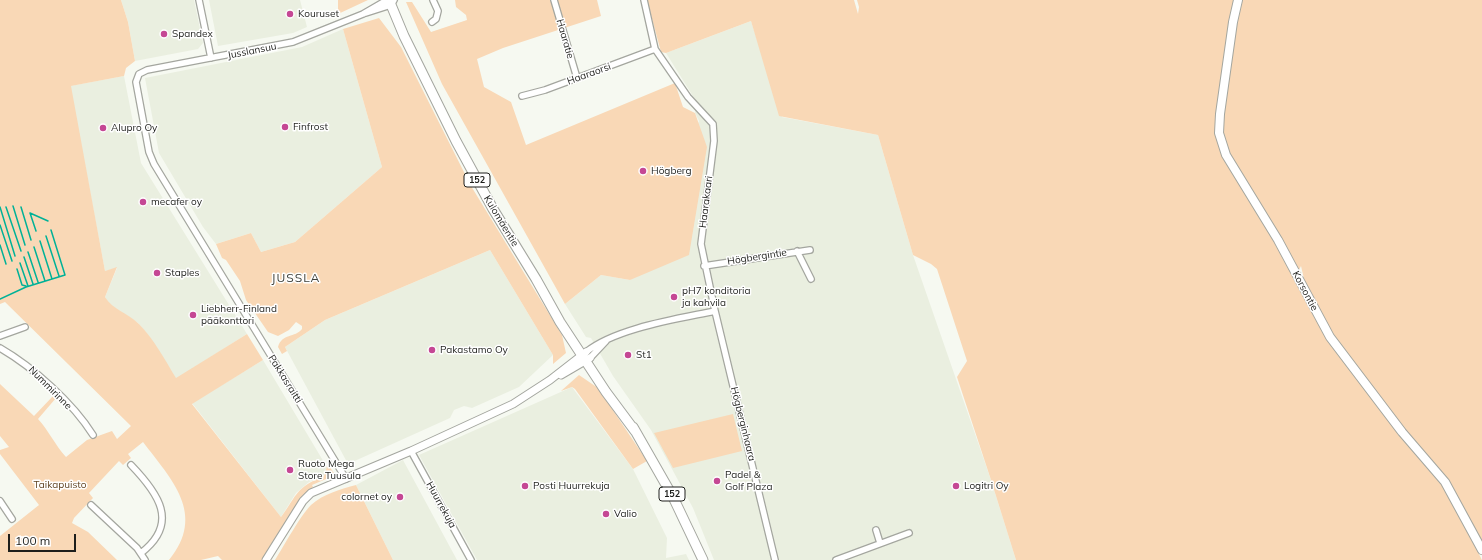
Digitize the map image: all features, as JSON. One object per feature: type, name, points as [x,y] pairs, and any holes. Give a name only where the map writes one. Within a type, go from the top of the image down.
[{"type":"main road","name":"Korsontie","points":[[1238,0],[1233,22],[1220,114],[1219,133],[1226,155],[1278,240],[1330,337],[1402,432],[1445,482],[1482,550]]},
{"type":"main road","name":"Kulomäentie","points":[[392,1],[425,77],[469,167],[560,322],[586,357],[635,431],[673,497],[703,560]]},
{"type":"street","points":[[199,0],[211,58]]},
{"type":"street","points":[[432,22],[436,19],[438,11],[433,0]]},
{"type":"street","name":"Haaratie","points":[[554,0],[576,78]]},
{"type":"street","name":"Haarakaari","points":[[644,0],[655,49],[688,97],[713,124],[714,141],[701,244],[704,266],[715,311]]},
{"type":"street","name":"Jusslansuu","points":[[139,74],[147,70],[293,42],[362,14],[377,11],[392,1]]},
{"type":"street","name":"Haaraorsi","points":[[522,96],[544,90],[655,49]]},
{"type":"street","name":"Pakkasraitti","points":[[139,74],[136,82],[137,88],[149,152],[154,164],[346,479]]},
{"type":"street","name":"Högbergintie","points":[[704,266],[810,250]]},
{"type":"street","points":[[797,251],[811,279]]},
{"type":"street","points":[[266,560],[305,498],[315,491],[411,451],[513,404],[586,357],[606,342],[633,330],[715,311]]},
{"type":"street","name":"Högberginhaara","points":[[715,311],[775,560]]},
{"type":"street","points":[[0,336],[25,327]]},
{"type":"street","name":"Nummirinne","points":[[0,348],[28,366],[65,402],[93,435]]},
{"type":"street","name":"Huurrekuja","points":[[411,451],[471,560]]},
{"type":"street","points":[[131,465],[156,498],[163,515],[162,528],[156,540],[141,553]]},
{"type":"street","points":[[0,501],[12,518]]},
{"type":"street","points":[[92,505],[141,553],[145,560]]},
{"type":"street","points":[[876,530],[880,543]]},
{"type":"street","points":[[836,560],[909,532]]},
{"type":"shaded area","points":[[121,0],[194,0],[203,43],[198,49],[135,61],[128,22]]},
{"type":"shaded area","points":[[209,0],[300,0],[307,27],[293,33],[218,46]]},
{"type":"shaded area","points":[[751,21],[782,117],[878,135],[913,255],[991,480],[1016,560],[714,560],[693,508],[651,430],[613,376],[591,338],[586,337],[565,304],[601,275],[630,280],[699,121],[695,113],[696,101],[666,53]]},
{"type":"shaded area","points":[[343,29],[382,167],[295,242],[261,252],[251,233],[216,244],[203,227],[159,153],[145,78],[302,47]]},
{"type":"shaded area","points":[[124,76],[141,163],[247,334],[176,379],[149,336],[138,323],[109,304],[105,297],[117,268],[105,271],[70,86]]},
{"type":"shaded area","points":[[490,250],[553,355],[519,387],[472,408],[464,406],[454,410],[450,418],[348,464],[285,347],[325,320]]},
{"type":"shaded area","points":[[263,360],[328,469],[324,476],[309,482],[296,493],[281,517],[192,403]]},
{"type":"shaded area","points":[[572,387],[633,469],[667,538],[666,558],[686,554],[689,560],[477,560],[419,455]]},
{"type":"shaded area","points":[[403,460],[457,560],[393,560],[356,485]]},
{"type":"green space","name":"Taikapuisto","points":[[0,0],[121,0],[128,22],[135,61],[126,68],[124,76],[71,86],[105,271],[117,267],[105,297],[112,305],[135,320],[150,336],[176,378],[247,334],[263,360],[192,404],[281,517],[298,492],[307,484],[324,476],[327,467],[329,466],[334,473],[333,476],[312,485],[313,487],[303,495],[263,560],[222,560],[218,556],[201,560],[169,560],[180,543],[185,527],[185,512],[181,498],[174,483],[143,442],[128,454],[131,458],[123,465],[119,461],[89,493],[93,498],[74,518],[72,523],[88,532],[117,560],[0,560],[0,536],[39,505],[0,454],[0,450],[9,447],[0,436],[0,384],[34,416],[53,396],[56,398],[38,419],[66,457],[87,440],[112,431],[117,439],[131,426],[5,302],[0,304]]},
{"type":"green space","points":[[338,0],[368,0],[338,14]]},
{"type":"green space","points":[[455,0],[597,0],[601,16],[503,48],[477,59],[484,87],[511,102],[526,145],[675,83],[683,107],[695,113],[707,147],[689,255],[630,280],[601,275],[565,304],[442,84],[406,2],[412,2],[431,32],[467,20],[466,15],[456,7]]},
{"type":"green space","points":[[647,0],[854,0],[858,14],[859,7],[857,0],[1234,0],[1219,144],[1229,168],[1273,239],[1332,346],[1395,429],[1433,472],[1448,494],[1482,560],[1016,560],[957,377],[967,361],[937,269],[931,264],[913,255],[878,135],[779,116],[751,21],[666,53],[661,52]]},
{"type":"green space","points":[[1240,0],[1482,0],[1482,545],[1459,501],[1384,405],[1333,334],[1305,283],[1301,266],[1299,270],[1229,155],[1222,136],[1222,120]]},
{"type":"green space","points":[[379,18],[401,47],[471,186],[562,335],[566,353],[553,364],[553,355],[490,250],[325,320],[285,347],[287,351],[282,354],[278,347],[282,340],[299,332],[302,329],[302,326],[296,322],[289,330],[278,336],[268,332],[246,300],[240,281],[226,260],[222,258],[216,244],[251,233],[261,252],[295,242],[382,167],[343,29]]},
{"type":"green space","points":[[579,375],[598,388],[647,461],[633,469],[575,389],[572,387],[561,391]]},
{"type":"green space","points":[[733,414],[742,451],[673,468],[654,433]]},
{"type":"green space","points":[[356,485],[393,560],[275,560],[297,524],[311,505],[338,490]]},
{"type":"waterway","points":[[13,206],[25,245]]},
{"type":"waterway","points":[[0,207],[15,256]]},
{"type":"waterway","points":[[6,207],[21,251]]},
{"type":"waterway","points":[[21,207],[31,240]]},
{"type":"waterway","points":[[36,231],[30,213],[48,221]]},
{"type":"waterway","points":[[0,225],[12,261]]},
{"type":"waterway","points":[[0,299],[26,287],[65,275],[51,230]]},
{"type":"waterway","points":[[46,236],[59,276]]},
{"type":"waterway","points":[[40,241],[52,279]]},
{"type":"waterway","points":[[0,245],[6,264]]},
{"type":"waterway","points":[[34,247],[45,281]]},
{"type":"waterway","points":[[28,252],[38,282]]},
{"type":"waterway","points":[[24,257],[33,284]]},
{"type":"waterway","points":[[20,263],[28,286]]},
{"type":"waterway","points":[[17,269],[22,285],[26,286]]},
{"type":"place","name":"Kouruset","points":[[290,14]]},
{"type":"place","name":"Spandex","points":[[164,34]]},
{"type":"place","name":"Finfrost","points":[[285,127]]},
{"type":"place","name":"Alupro Oy","points":[[103,128]]},
{"type":"place","name":"Högberg","points":[[643,171]]},
{"type":"place","name":"mecafer oy","points":[[143,202]]},
{"type":"place","name":"Staples","points":[[157,273]]},
{"type":"place","name":"pH7 konditoria ja kahvila","points":[[674,297]]},
{"type":"place","name":"Liebherr-Finland pääkonttori","points":[[193,315]]},
{"type":"place","name":"Pakastamo Oy","points":[[432,350]]},
{"type":"place","name":"St1","points":[[628,355]]},
{"type":"place","name":"Ruoto Mega Store Tuusula","points":[[290,470]]},
{"type":"place","name":"Padel & Golf Plaza","points":[[717,481]]},
{"type":"place","name":"Posti Huurrekuja","points":[[525,486]]},
{"type":"place","name":"Logitri Oy","points":[[956,486]]},
{"type":"place","name":"colornet oy","points":[[400,497]]},
{"type":"place","name":"Valio","points":[[606,514]]},
{"type":"district","name":"JUSSLA","points":[[296,278]]}]
